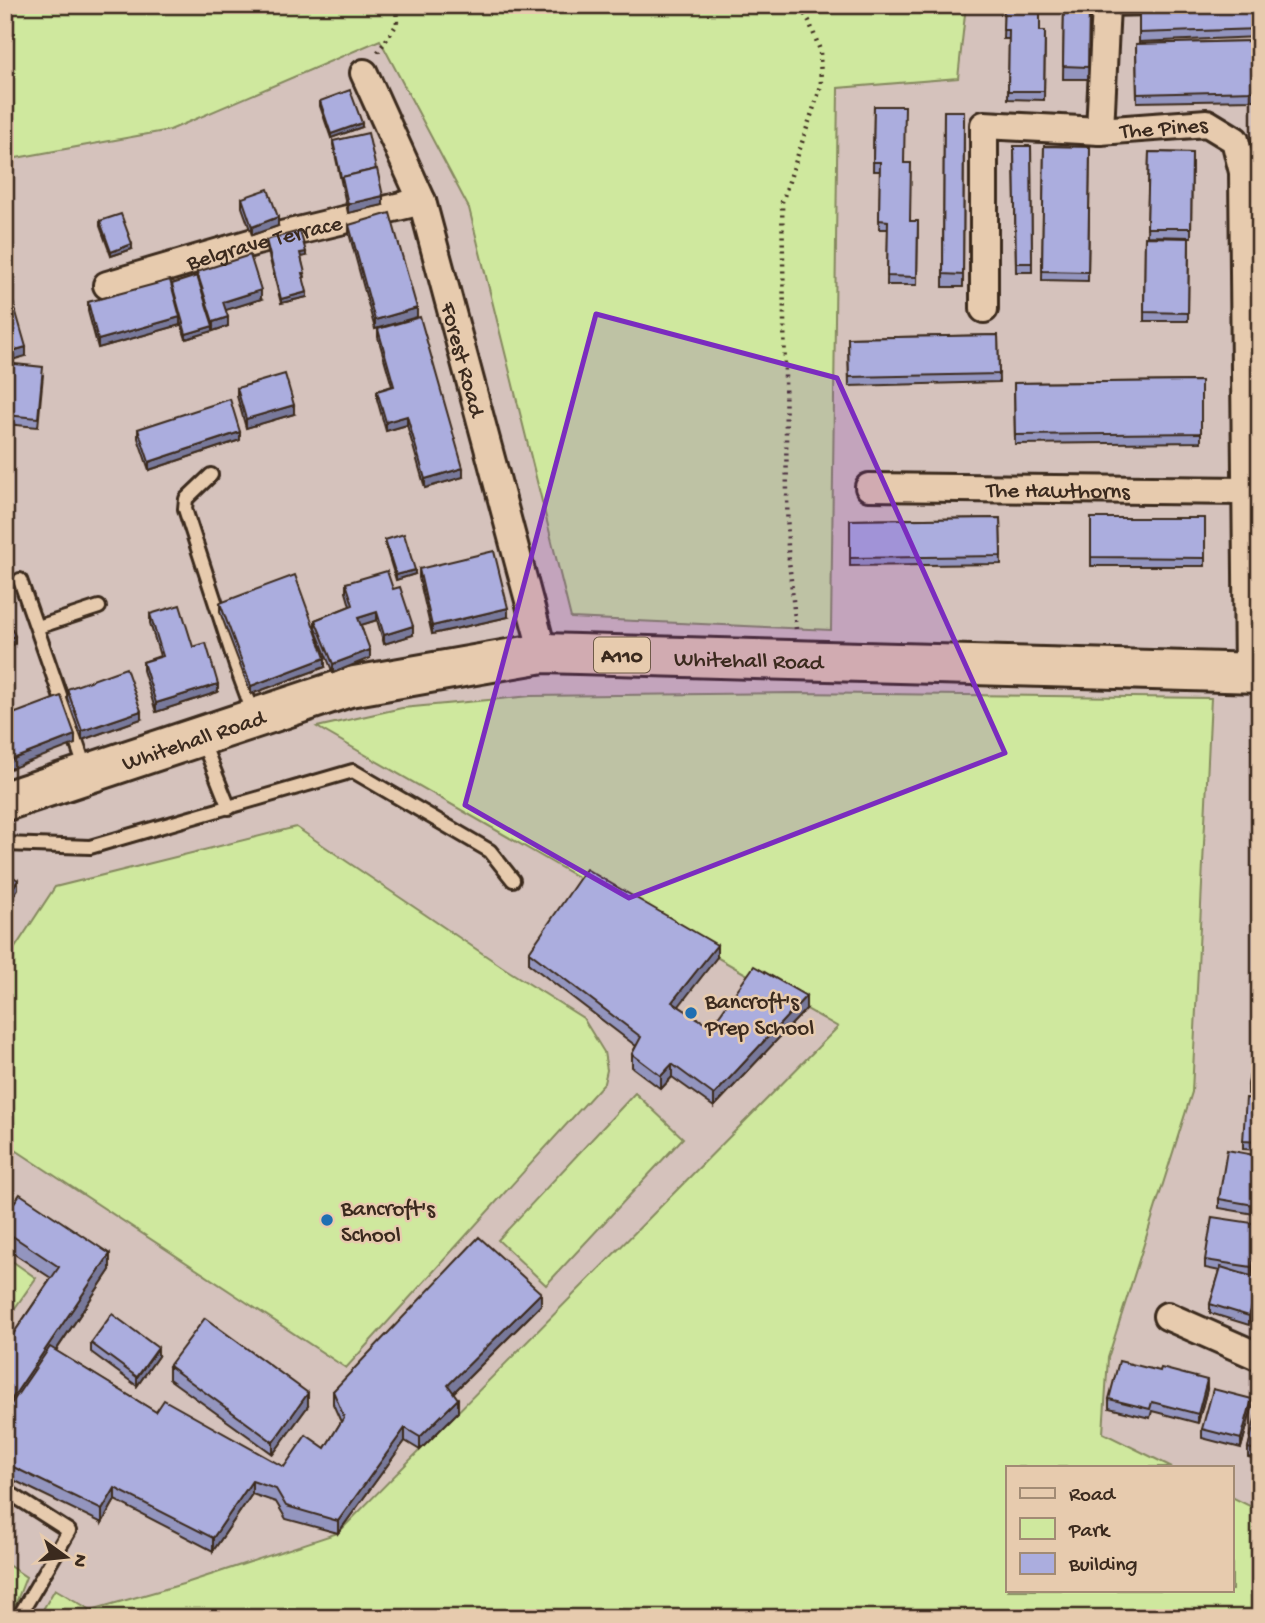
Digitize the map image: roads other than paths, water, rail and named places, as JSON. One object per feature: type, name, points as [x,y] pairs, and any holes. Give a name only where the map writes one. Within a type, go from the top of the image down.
[{"type":"main road","name":"Whitehall Road","points":[[5,801],[349,687],[544,653],[1254,672]]},
{"type":"street","name":"The Pines","points":[[1100,131],[1106,7]]},
{"type":"street","name":"Forest Road","points":[[364,73],[422,201],[544,653]]},
{"type":"street","name":"The Pines","points":[[984,309],[984,125],[1100,131],[1207,123],[1234,140],[1243,172],[1247,491],[1254,672]]},
{"type":"street","name":"Belgrave Terrace","points":[[107,285],[257,241],[422,201]]},
{"type":"street","name":"The Hawthorns","points":[[869,487],[1247,491]]},
{"type":"street","points":[[1167,1316],[1258,1352]]},
{"type":"lane","points":[[1106,7],[1162,8]]},
{"type":"lane","points":[[211,475],[186,499],[185,509],[236,666],[256,718]]},
{"type":"lane","points":[[20,580],[87,774]]},
{"type":"lane","points":[[38,627],[99,607]]},
{"type":"lane","points":[[200,737],[229,808]]},
{"type":"lane","points":[[5,844],[90,847],[352,771],[490,851],[513,880]]},
{"type":"lane","points":[[5,1490],[69,1531],[18,1618]]},
{"type":"place","name":"Bancroft's Prep School","points":[[691,1013]]},
{"type":"place","name":"Bancroft's School","points":[[327,1220]]}]
